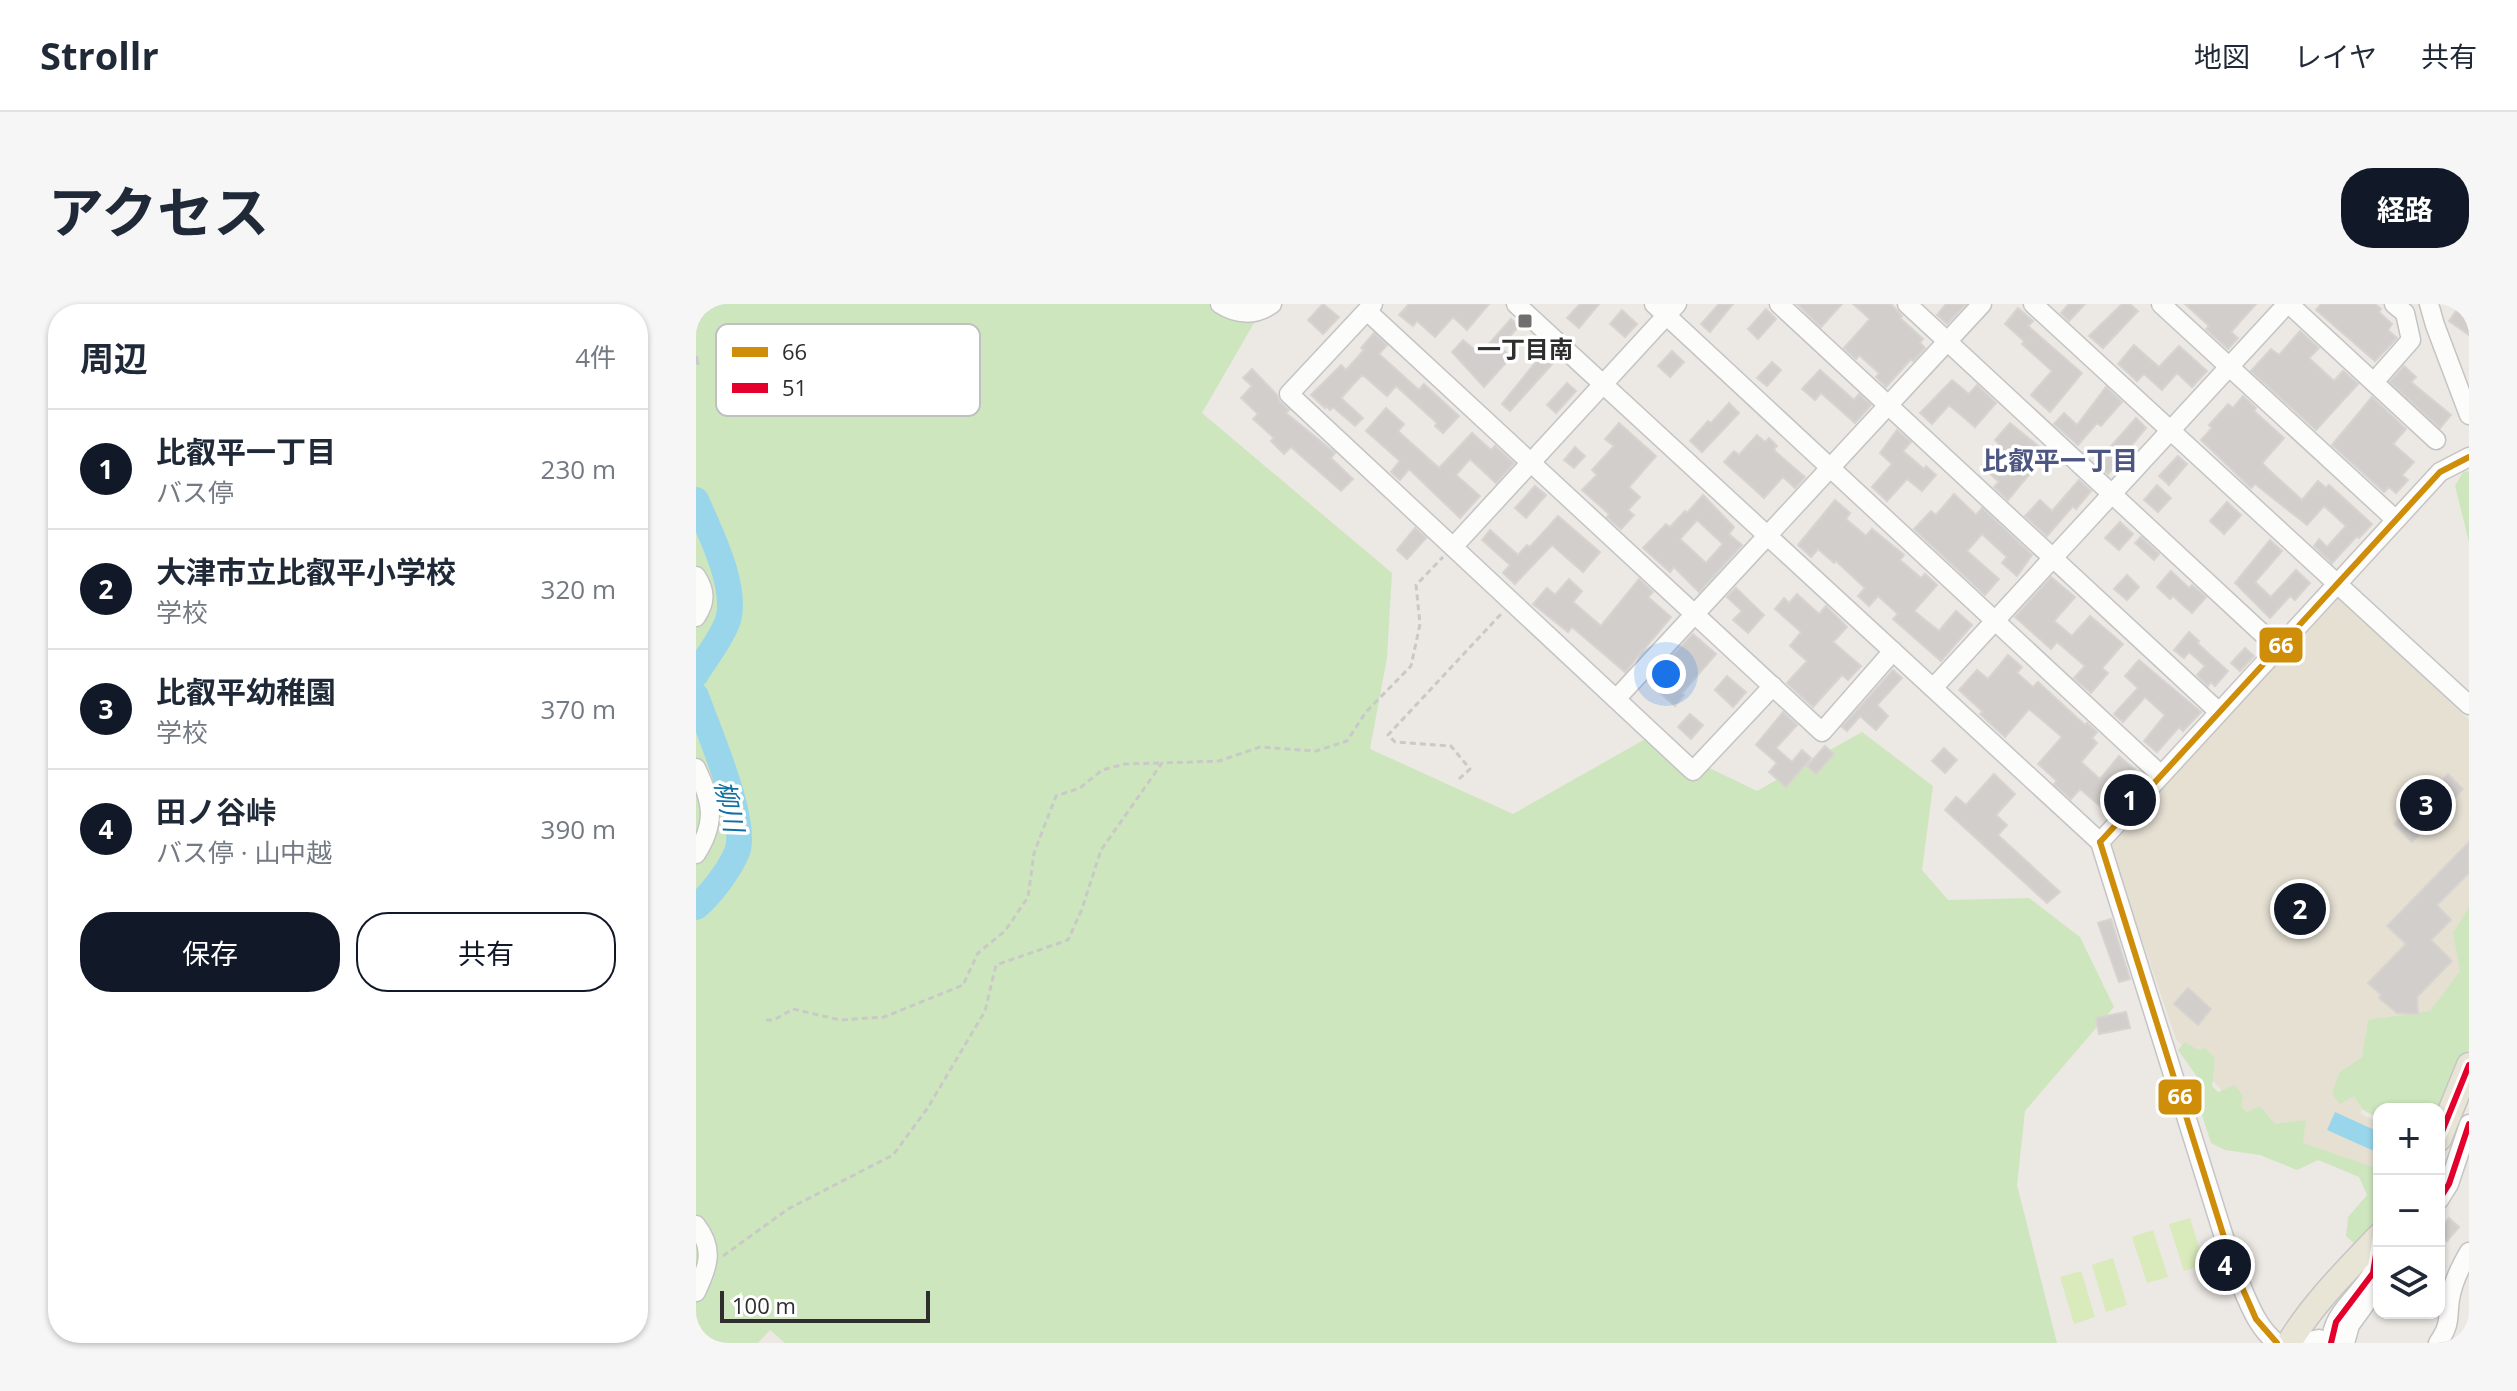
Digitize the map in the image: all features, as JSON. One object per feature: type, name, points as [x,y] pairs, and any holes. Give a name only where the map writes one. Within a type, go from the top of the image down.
[{"type":"main road","points":[[2445,1124],[2469,1065]]},
{"type":"main road","points":[[2289,1343],[2330,1288],[2373,1241]]},
{"type":"street","points":[[1220,304],[1242,314],[1265,309],[1272,304]]},
{"type":"street","points":[[1516,304],[2100,842],[2234,1269],[2263,1330],[2277,1343]]},
{"type":"street","points":[[1779,304],[2219,712]]},
{"type":"street","points":[[1907,304],[2278,648]]},
{"type":"street","points":[[1616,699],[1982,304]]},
{"type":"street","points":[[2033,304],[2469,705]]},
{"type":"street","points":[[2161,304],[2396,520]]},
{"type":"street","points":[[1933,688],[2288,304],[2436,440]]},
{"type":"street","points":[[2374,382],[2411,340],[2405,313],[2394,304]]},
{"type":"street","points":[[2429,304],[2461,372],[2469,415]]},
{"type":"street","points":[[1773,686],[1693,771],[1289,394],[1370,307],[1531,462],[1773,686],[1822,732],[1893,651]]},
{"type":"street","points":[[1453,547],[1603,384],[1666,308],[1830,468],[2161,775]]},
{"type":"street","points":[[2100,842],[2440,472],[2469,457]]},
{"type":"street","points":[[696,576],[705,597],[696,617]]},
{"type":"street","points":[[696,768],[707,791],[711,810],[707,833],[696,854]]},
{"type":"street","points":[[2445,1190],[2469,1124]]},
{"type":"street","points":[[696,1225],[708,1248],[708,1269],[696,1292]]},
{"type":"street","points":[[2300,1343],[2319,1339],[2330,1343],[2336,1320],[2371,1277],[2379,1259],[2378,1247]]},
{"type":"street","points":[[2438,1343],[2446,1331],[2451,1313],[2451,1295],[2469,1252]]},
{"type":"street","points":[[2345,1343],[2350,1325],[2373,1293]]},
{"type":"path","points":[[766,1020],[774,1020],[793,1009],[840,1020],[884,1017],[963,985],[978,953],[1005,931],[1028,897],[1034,853],[1056,796],[1080,788],[1102,770],[1125,764],[1219,761],[1260,747],[1316,751],[1347,741],[1366,712],[1411,666],[1420,624],[1416,585],[1453,547]]},
{"type":"path","points":[[1459,779],[1470,769],[1451,746],[1395,742],[1388,735],[1512,602]]},
{"type":"path","points":[[708,1269],[788,1209],[893,1155],[927,1109],[985,1011],[996,965],[1068,940],[1082,909],[1101,850],[1162,763]]},
{"type":"shaded area","points":[[2336,595],[2469,720],[2469,971],[2433,1021],[2366,1029],[2361,1114],[2373,1120],[2373,1172],[2299,1145],[2246,1118],[2176,1039],[2110,846],[2138,811]]},
{"type":"green space","points":[[696,304],[1265,304],[1202,413],[1392,573],[1387,658],[1370,749],[1513,814],[1647,738],[1757,791],[1862,732],[1933,786],[1922,870],[1948,900],[2029,898],[2080,937],[2114,1007],[2025,1111],[2017,1185],[2057,1343],[785,1343],[770,1330],[758,1343],[696,1343]]},
{"type":"green space","points":[[2469,471],[2469,542],[2455,486],[2463,472]]},
{"type":"green space","points":[[2469,907],[2469,1050],[2461,1060],[2442,1103],[2373,1103],[2373,1115],[2363,1110],[2354,1096],[2340,1104],[2332,1094],[2339,1073],[2362,1057],[2368,1020],[2430,1011],[2460,971],[2453,933]]},
{"type":"green space","points":[[2185,1042],[2198,1050],[2205,1048],[2215,1058],[2212,1086],[2218,1092],[2235,1085],[2243,1096],[2241,1107],[2247,1112],[2260,1106],[2275,1124],[2306,1120],[2303,1143],[2373,1167],[2373,1229],[2355,1244],[2346,1236],[2348,1217],[2367,1195],[2359,1177],[2318,1160],[2297,1170],[2260,1155],[2225,1150],[2211,1143],[2201,1112],[2200,1081],[2178,1050]]},
{"type":"green space","points":[[2190,1218],[2204,1264],[2184,1271],[2169,1224]]},
{"type":"green space","points":[[2153,1230],[2168,1277],[2147,1283],[2132,1237]]},
{"type":"green space","points":[[2113,1258],[2127,1305],[2106,1312],[2092,1265]]},
{"type":"green space","points":[[2081,1271],[2095,1317],[2074,1324],[2060,1277]]},
{"type":"water","points":[[2335,1112],[2373,1129],[2373,1151],[2327,1130]]},
{"type":"building","points":[[1323,304],[1339,317],[1323,334],[1308,320]]},
{"type":"building","points":[[1409,304],[1489,304],[1467,330],[1453,317],[1435,337],[1417,321],[1413,326],[1399,315]]},
{"type":"building","points":[[1580,304],[1599,304],[1579,328],[1567,318]]},
{"type":"building","points":[[1719,304],[1733,304],[1710,332],[1701,324]]},
{"type":"building","points":[[1797,304],[1842,304],[1821,327]]},
{"type":"building","points":[[1853,304],[1891,304],[1902,316],[1900,318],[1923,339],[1920,343],[1925,348],[1886,387],[1876,377],[1879,373],[1859,355],[1856,359],[1844,348],[1870,319]]},
{"type":"building","points":[[1946,304],[1966,304],[1947,324],[1937,315]]},
{"type":"building","points":[[2069,304],[2085,304],[2069,321],[2061,313]]},
{"type":"building","points":[[2122,304],[2130,304],[2138,311],[2103,348],[2089,336]]},
{"type":"building","points":[[2185,304],[2256,304],[2231,332],[2238,338],[2228,349]]},
{"type":"building","points":[[2321,304],[2375,304],[2392,324],[2388,330],[2397,338],[2375,361],[2316,310]]},
{"type":"building","points":[[2461,304],[2469,307],[2469,335],[2449,321]]},
{"type":"building","points":[[2018,308],[2033,321],[2028,326],[2082,373],[2050,412],[2031,395],[2052,371],[2005,324]]},
{"type":"building","points":[[1766,309],[1776,319],[1758,339],[1748,329]]},
{"type":"building","points":[[1622,310],[1637,324],[1625,337],[1610,324]]},
{"type":"building","points":[[1511,319],[1519,326],[1500,347],[1511,357],[1484,387],[1452,352],[1463,340],[1480,354]]},
{"type":"building","points":[[2300,331],[2319,348],[2309,358],[2334,381],[2343,371],[2358,384],[2316,430],[2251,371],[2271,349],[2279,355]]},
{"type":"building","points":[[1374,333],[1387,345],[1379,354],[1419,390],[1424,384],[1459,416],[1443,433],[1435,426],[1437,423],[1396,386],[1387,396],[1364,376],[1341,398],[1363,418],[1355,426],[1333,407],[1330,410],[1325,408],[1311,395],[1341,365],[1346,370]]},
{"type":"building","points":[[2134,345],[2159,367],[2179,346],[2207,371],[2192,387],[2177,373],[2162,390],[2144,374],[2137,381],[2118,364]]},
{"type":"building","points":[[1672,351],[1684,362],[1670,377],[1658,366]]},
{"type":"building","points":[[1543,353],[1554,362],[1510,411],[1502,404]]},
{"type":"building","points":[[1772,362],[1781,370],[1767,386],[1757,378]]},
{"type":"building","points":[[2404,366],[2416,377],[2411,382],[2451,415],[2440,428],[2390,382]]},
{"type":"building","points":[[1252,369],[1289,410],[1286,413],[1335,453],[1331,458],[1353,479],[1341,491],[1291,447],[1284,454],[1271,441],[1274,438],[1253,419],[1258,414],[1241,398],[1252,386],[1243,378]]},
{"type":"building","points":[[1820,370],[1854,400],[1859,394],[1871,405],[1855,423],[1821,393],[1815,400],[1802,389]]},
{"type":"building","points":[[1952,380],[1969,394],[1977,385],[1996,403],[1975,427],[1949,405],[1932,424],[1920,413]]},
{"type":"building","points":[[1567,383],[1576,391],[1556,413],[1547,405]]},
{"type":"building","points":[[2106,387],[2122,402],[2101,426],[2097,423],[2078,445],[2054,424],[2064,413],[2077,425]]},
{"type":"building","points":[[2243,396],[2256,408],[2254,411],[2284,438],[2262,463],[2268,469],[2302,500],[2318,481],[2326,488],[2329,485],[2372,524],[2332,563],[2314,546],[2319,539],[2327,547],[2346,526],[2324,506],[2307,525],[2255,484],[2251,488],[2201,440],[2212,428],[2209,425],[2228,404],[2233,408]]},
{"type":"building","points":[[2372,397],[2406,429],[2393,444],[2414,462],[2402,475],[2408,480],[2396,493],[2389,487],[2384,492],[2332,445]]},
{"type":"building","points":[[1729,403],[1739,413],[1702,452],[1690,441]]},
{"type":"building","points":[[1386,408],[1404,424],[1398,431],[1439,468],[1472,433],[1491,450],[1495,446],[1514,463],[1496,483],[1470,459],[1456,475],[1480,496],[1460,518],[1409,469],[1400,480],[1391,472],[1400,461],[1366,431]]},
{"type":"building","points":[[2136,418],[2146,428],[2108,474],[2098,465]]},
{"type":"building","points":[[1619,423],[1656,456],[1629,487],[1640,497],[1628,510],[1634,515],[1621,529],[1582,490],[1597,475],[1592,470],[1614,446],[1605,439]]},
{"type":"building","points":[[2010,423],[2047,453],[2008,500],[1994,487],[1999,482],[1982,466],[2000,445],[1995,440]]},
{"type":"building","points":[[1897,430],[1911,442],[1903,451],[1936,475],[1922,491],[1907,479],[1887,501],[1872,487],[1892,464],[1880,453]]},
{"type":"building","points":[[1757,435],[1765,442],[1769,438],[1777,446],[1774,449],[1776,452],[1805,477],[1795,488],[1783,477],[1764,498],[1724,462],[1734,451],[1739,455]]},
{"type":"building","points":[[1575,447],[1585,456],[1574,468],[1564,460]]},
{"type":"building","points":[[2178,456],[2187,464],[2169,485],[2159,476]]},
{"type":"building","points":[[2079,480],[2091,491],[2047,536],[2025,516],[2040,500],[2052,511]]},
{"type":"building","points":[[2157,485],[2171,498],[2158,512],[2144,500]]},
{"type":"building","points":[[1535,486],[1546,495],[1526,518],[1515,508]]},
{"type":"building","points":[[1954,494],[1976,515],[1982,508],[2032,555],[2017,576],[2002,563],[2007,557],[1982,534],[1967,551],[1999,579],[1985,595],[1914,529],[1931,511],[1936,515]]},
{"type":"building","points":[[1703,495],[1734,527],[1729,534],[1742,545],[1699,592],[1674,567],[1670,572],[1643,548],[1666,524],[1670,527],[1685,511],[1687,513]],"holes":[[[1697,520],[1723,544],[1706,563],[1680,539]]]},
{"type":"building","points":[[1835,500],[1850,513],[1846,519],[1866,536],[1872,529],[1904,555],[1900,560],[1921,578],[1925,574],[1937,585],[1914,611],[1939,631],[1956,611],[1972,625],[1941,661],[1893,619],[1898,614],[1878,596],[1869,606],[1858,596],[1865,588],[1836,561],[1834,563],[1818,549],[1811,557],[1798,545]]},
{"type":"building","points":[[2227,502],[2241,515],[2224,534],[2210,521]]},
{"type":"building","points":[[1558,516],[1600,552],[1583,572],[1552,545],[1515,584],[1503,573],[1510,565],[1482,540],[1490,530],[1518,555],[1527,545],[1530,547]]},
{"type":"building","points":[[2120,522],[2133,534],[2119,550],[2105,538]]},
{"type":"building","points":[[1415,528],[1426,538],[1407,559],[1397,550]]},
{"type":"building","points":[[2141,537],[2159,554],[2154,560],[2135,543]]},
{"type":"building","points":[[2270,540],[2282,551],[2255,582],[2271,597],[2296,570],[2310,583],[2295,600],[2290,596],[2270,618],[2235,583]]},
{"type":"building","points":[[2171,571],[2189,588],[2192,585],[2206,597],[2192,613],[2157,587]]},
{"type":"building","points":[[2127,575],[2139,587],[2127,600],[2114,589]]},
{"type":"building","points":[[2051,577],[2075,597],[2054,621],[2072,636],[2090,616],[2123,644],[2102,668],[2108,673],[2091,693],[2074,678],[2085,666],[2057,642],[2051,649],[2015,617]]},
{"type":"building","points":[[1569,579],[1582,591],[1573,602],[1601,626],[1639,579],[1653,592],[1648,597],[1671,617],[1625,672],[1572,627],[1568,632],[1533,604],[1547,588],[1555,595]]},
{"type":"building","points":[[1736,588],[1764,615],[1748,633],[1733,620],[1742,611],[1727,597]]},
{"type":"building","points":[[1797,594],[1819,614],[1826,606],[1847,627],[1833,642],[1861,666],[1848,680],[1842,675],[1813,707],[1787,683],[1807,661],[1790,646],[1801,632],[1775,609],[1784,598],[1789,603]]},
{"type":"building","points":[[2189,632],[2228,671],[2215,686],[2211,682],[2208,686],[2197,675],[2205,666],[2189,652],[2184,658],[2174,650]]},
{"type":"building","points":[[1693,634],[1716,654],[1682,693],[1684,695],[1675,706],[1651,685],[1672,661],[1670,658]]},
{"type":"building","points":[[2245,648],[2254,656],[2240,671],[2231,663]]},
{"type":"building","points":[[2008,655],[2022,667],[2017,673],[2033,687],[2038,682],[2085,725],[2087,723],[2097,732],[2092,738],[2097,743],[2081,762],[2100,779],[2119,756],[2140,774],[2107,812],[2080,789],[2071,799],[2038,764],[2062,737],[2029,709],[2005,737],[1959,690],[1977,670],[1988,679]]},
{"type":"building","points":[[2139,660],[2201,712],[2183,731],[2179,727],[2157,752],[2144,741],[2165,715],[2145,697],[2123,722],[2114,714],[2138,688],[2125,676]]},
{"type":"building","points":[[1893,670],[1902,678],[1877,705],[1888,716],[1876,730],[1860,716],[1847,731],[1842,727]]},
{"type":"building","points":[[1727,676],[1746,692],[1733,707],[1715,690]]},
{"type":"building","points":[[1783,712],[1797,725],[1776,748],[1792,762],[1802,750],[1811,758],[1786,787],[1769,772],[1777,763],[1756,745]]},
{"type":"building","points":[[1690,714],[1703,725],[1691,739],[1678,727]]},
{"type":"building","points":[[1825,746],[1834,754],[1816,774],[1807,766]]},
{"type":"building","points":[[1944,748],[1957,760],[1945,773],[1932,761]]},
{"type":"building","points":[[1994,774],[2015,794],[1996,815],[2007,825],[1998,835],[2060,892],[2047,903],[1945,810],[1956,797],[1966,805]]},
{"type":"building","points":[[2448,774],[2463,789],[2412,842],[2394,824],[2415,801],[2419,805]]},
{"type":"building","points":[[2469,842],[2469,873],[2437,905],[2451,920],[2431,940],[2452,961],[2417,997],[2418,1014],[2397,1013],[2379,998],[2381,995],[2368,983],[2406,944],[2387,926]]},
{"type":"building","points":[[2111,919],[2130,979],[2119,982],[2098,923]]},
{"type":"building","points":[[2188,988],[2211,1009],[2198,1025],[2174,1004]]},
{"type":"building","points":[[2126,1012],[2130,1028],[2099,1034],[2096,1018]]},
{"type":"building","points":[[2449,1218],[2459,1227],[2447,1241],[2445,1239],[2445,1223]]},
{"type":"waterway","name":"柳川","points":[[696,500],[721,559],[730,607],[722,634],[696,674]]},
{"type":"waterway","name":"柳川","points":[[696,696],[732,798],[739,838],[730,866],[696,907]]},
{"type":"transit line","name":"66","points":[[2100,842],[2440,472],[2469,457]]},
{"type":"transit line","name":"66","points":[[2100,842],[2234,1269],[2256,1319],[2277,1343]]},
{"type":"transit line","name":"51","points":[[2445,1124],[2469,1065]]},
{"type":"transit line","name":"51","points":[[2445,1190],[2469,1124]]},
{"type":"transit line","name":"51","points":[[2331,1343],[2336,1322],[2373,1273],[2377,1247]]},
{"type":"place","name":"一丁目南","points":[[1525,321]]},
{"type":"place","name":"比叡平一丁目","points":[[2130,800]]},
{"type":"place","name":"比叡平幼稚園","points":[[2426,805]]},
{"type":"place","name":"大津市立比叡平小学校","points":[[2300,909]]},
{"type":"place","name":"田ノ谷峠","points":[[2225,1265]]},
{"type":"district","name":"比叡平一丁目","points":[[2060,460]]}]
